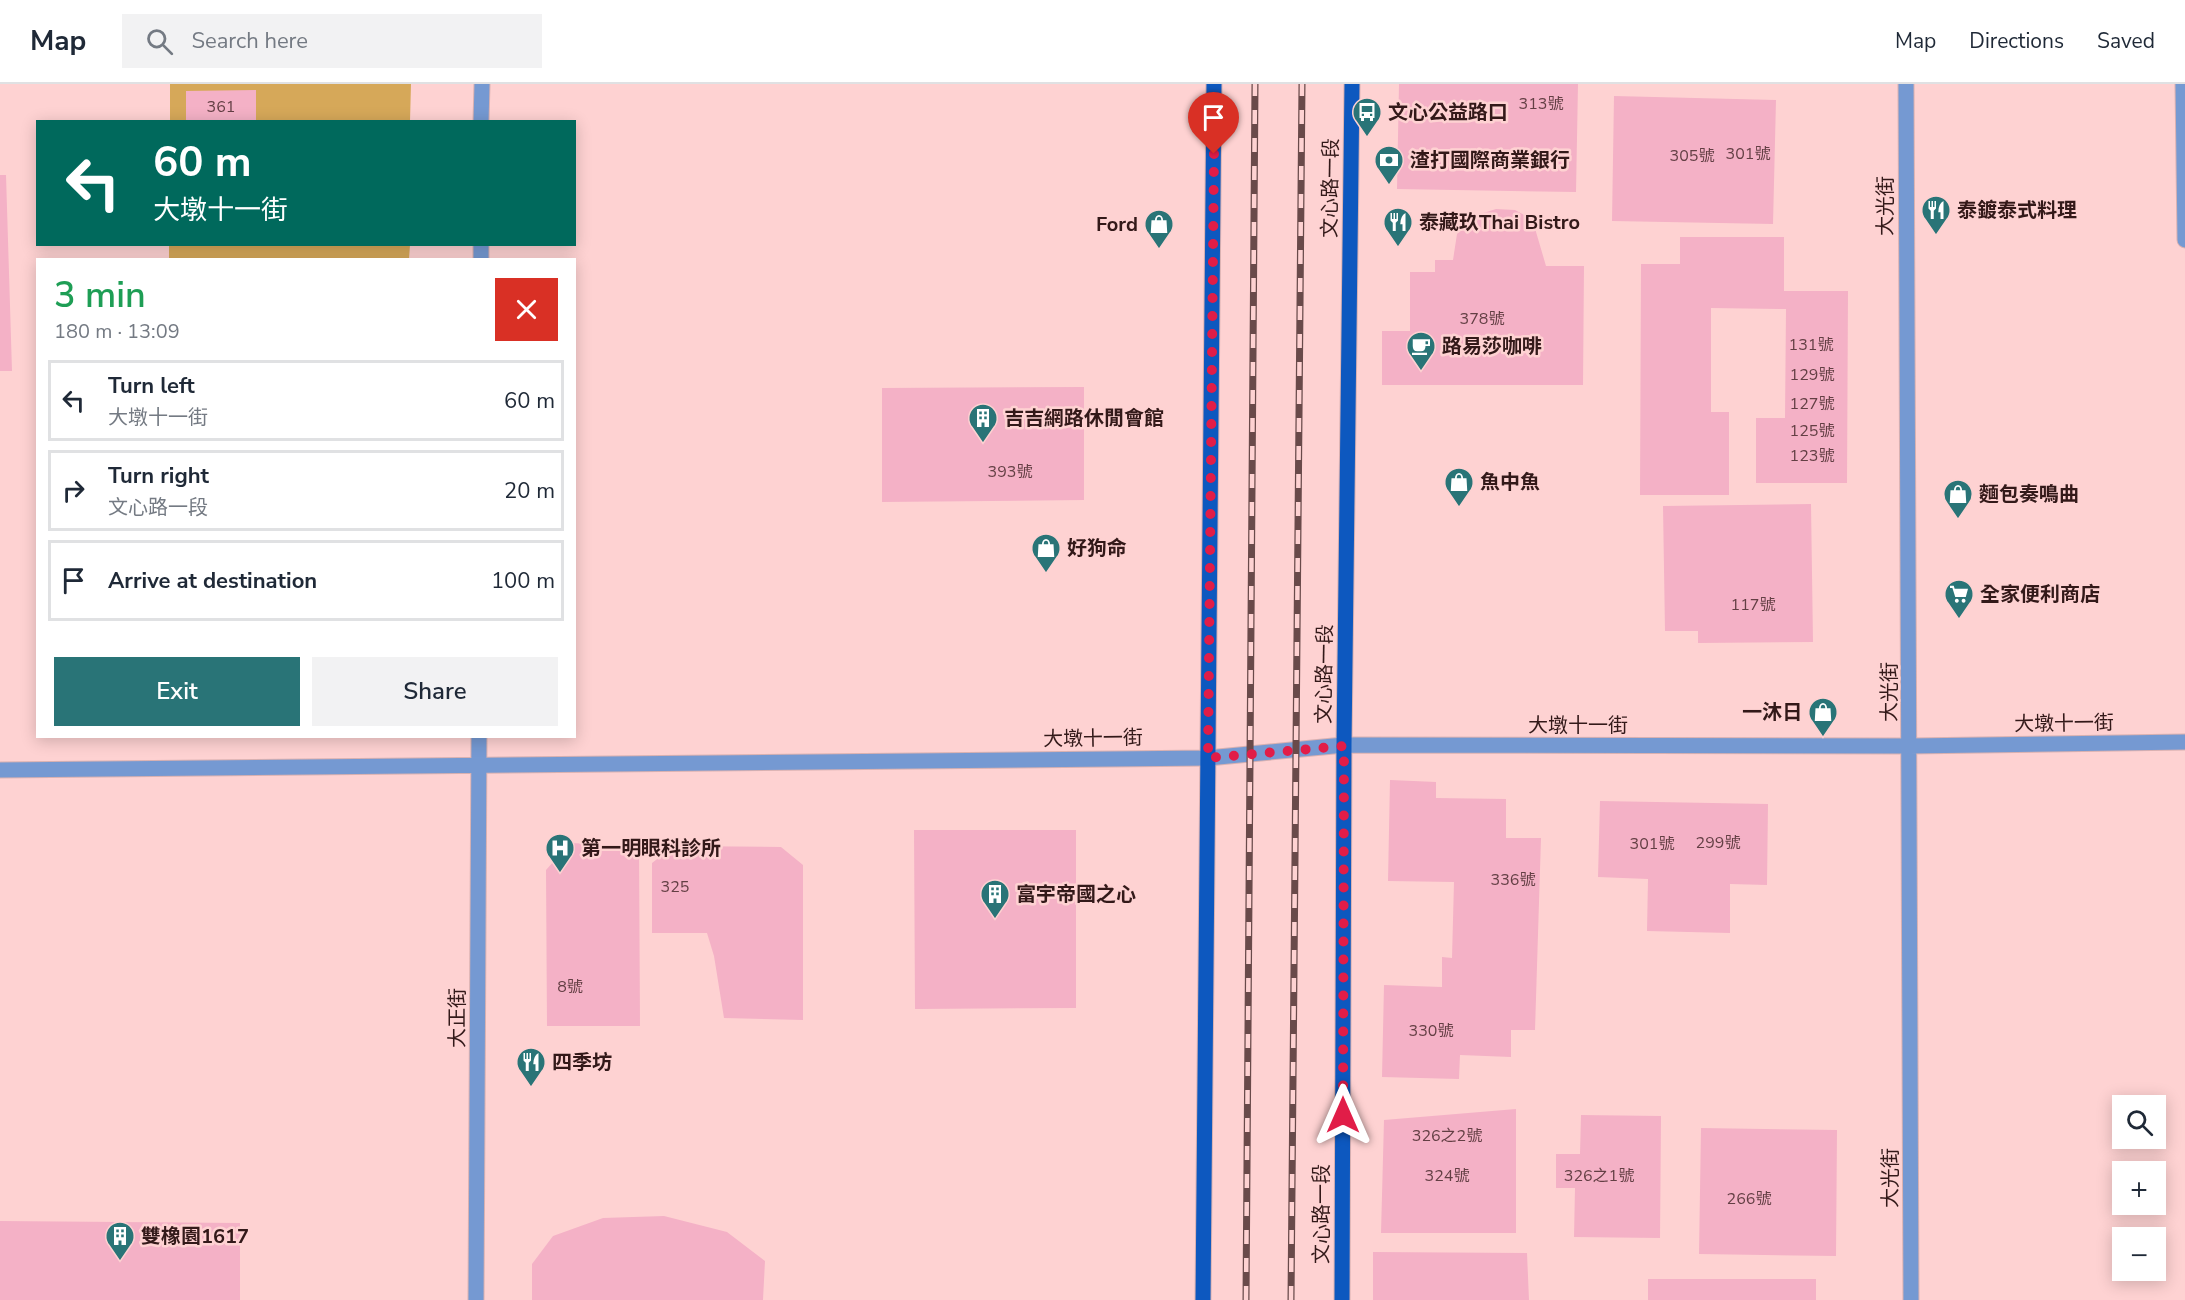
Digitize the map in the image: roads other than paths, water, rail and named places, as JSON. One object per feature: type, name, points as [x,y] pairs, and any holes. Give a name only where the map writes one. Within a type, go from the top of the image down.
[{"type":"main road","points":[[1203,1300],[1214,84]]},
{"type":"main road","name":"文心路一段","points":[[1342,1300],[1344,746],[1352,84]]},
{"type":"street","points":[[481,120],[482,84]]},
{"type":"street","name":"大光街","points":[[1906,84],[1911,1300]]},
{"type":"street","points":[[2183,84],[2185,240]]},
{"type":"street","name":"大正街","points":[[476,1300],[479,738]]},
{"type":"street","name":"大墩十一街","points":[[0,770],[1208,758],[1344,746],[1910,746],[2185,742]]},
{"type":"railway","points":[[1246,1300],[1255,84]]},
{"type":"railway","points":[[1291,1300],[1302,84]]},
{"type":"place","name":"文心公益路口","points":[[1367,138]]},
{"type":"place","name":"渣打國際商業銀行","points":[[1389,186]]},
{"type":"place","name":"泰鍍泰式料理","points":[[1936,236]]},
{"type":"place","name":"泰藏玖Thai Bistro","points":[[1398,248]]},
{"type":"place","name":"Ford","points":[[1159,250]]},
{"type":"place","name":"路易莎咖啡","points":[[1421,372]]},
{"type":"place","name":"吉吉網路休閒會館","points":[[983,444]]},
{"type":"place","name":"魚中魚","points":[[1459,508]]},
{"type":"place","name":"麵包奏鳴曲","points":[[1958,520]]},
{"type":"place","name":"好狗命","points":[[1046,574]]},
{"type":"place","name":"全家便利商店","points":[[1959,620]]},
{"type":"place","name":"一沐日","points":[[1823,738]]},
{"type":"place","name":"第一明眼科診所","points":[[560,874]]},
{"type":"place","name":"富宇帝國之心","points":[[995,920]]},
{"type":"place","name":"四季坊","points":[[531,1088]]},
{"type":"place","name":"雙橡園1617","points":[[120,1262]]}]
